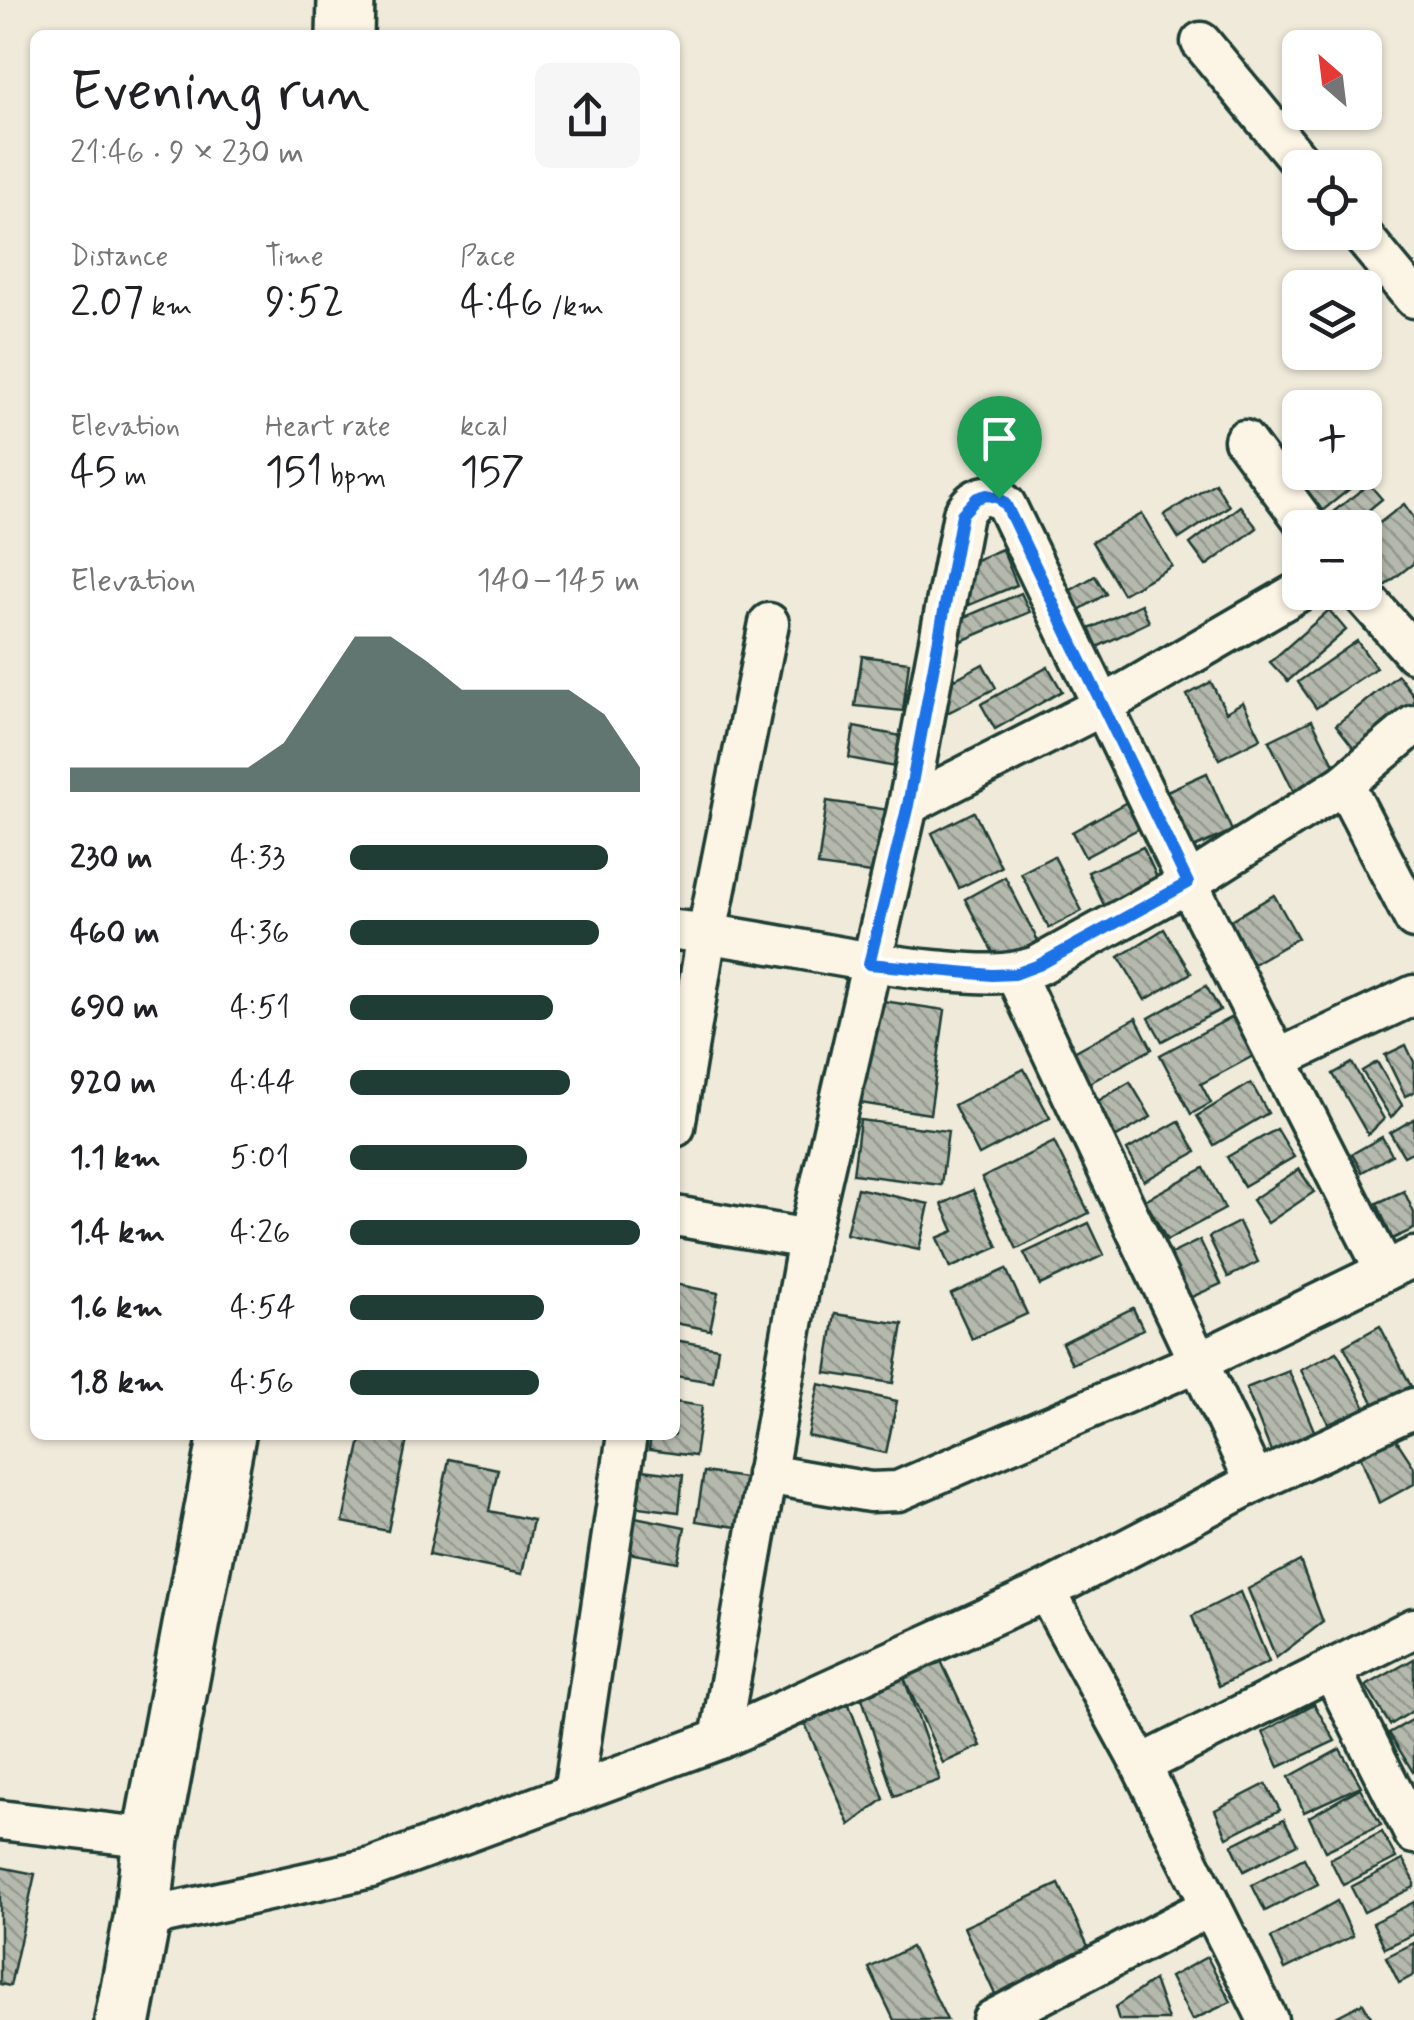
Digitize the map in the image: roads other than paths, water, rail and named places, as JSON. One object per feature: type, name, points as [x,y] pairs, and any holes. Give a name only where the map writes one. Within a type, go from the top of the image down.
[{"type":"highway","points":[[345,30],[346,0]]},
{"type":"highway","points":[[123,2020],[142,1920],[151,1838],[226,1440]]},
{"type":"street","points":[[1201,42],[1290,150]]},
{"type":"street","points":[[1379,250],[1406,274]]},
{"type":"street","points":[[1244,440],[1296,510]]},
{"type":"street","points":[[720,1739],[766,1474],[808,1239],[908,805],[962,514],[977,498],[987,495],[1006,505],[1188,883],[1278,1059],[1400,1264],[1200,1362],[898,1491],[883,1494],[766,1474]]},
{"type":"street","points":[[908,805],[1104,704],[1282,601]]},
{"type":"street","points":[[1376,610],[1414,654]]},
{"type":"street","points":[[680,1066],[691,931],[770,623]]},
{"type":"street","points":[[691,931],[869,964],[1015,974],[1039,965],[1188,883],[1344,784],[1414,726]]},
{"type":"street","points":[[1344,784],[1414,919]]},
{"type":"street","points":[[1015,974],[1255,1482]]},
{"type":"street","points":[[1278,1059],[1414,995]]},
{"type":"street","points":[[680,1217],[808,1239]]},
{"type":"street","points":[[142,1920],[371,1868],[720,1739],[1046,1591],[1255,1482],[1414,1408]]},
{"type":"street","points":[[573,1794],[626,1440]]},
{"type":"street","points":[[1046,1591],[1141,1766],[1268,2020]]},
{"type":"street","points":[[1141,1766],[1414,1628]]},
{"type":"street","points":[[1331,1669],[1414,1834]]},
{"type":"street","points":[[0,1820],[151,1838]]},
{"type":"street","points":[[992,2020],[1211,1906]]}]
